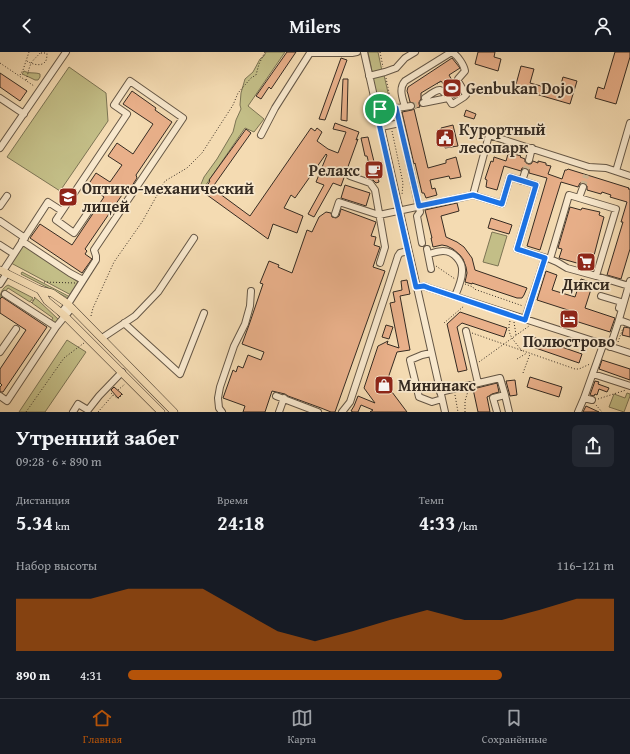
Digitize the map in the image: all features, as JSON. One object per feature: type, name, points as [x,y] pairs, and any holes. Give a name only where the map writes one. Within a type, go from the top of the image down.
[{"type":"main road","points":[[3,271],[47,301],[63,314],[161,412]]},
{"type":"main road","points":[[37,294],[52,293],[70,306],[174,412]]},
{"type":"main road","points":[[145,396],[152,389]]},
{"type":"street","points":[[0,148],[66,52]]},
{"type":"street","points":[[261,135],[275,108],[310,53],[358,52]]},
{"type":"street","points":[[364,52],[445,412]]},
{"type":"street","points":[[369,76],[396,68],[405,58],[415,52]]},
{"type":"street","points":[[376,110],[408,107],[401,92],[402,84],[450,53],[453,53],[465,71],[458,78],[458,81],[466,95],[452,104],[448,98],[443,91],[441,89],[425,99],[448,98]]},
{"type":"street","points":[[0,396],[7,401],[56,328],[96,260],[94,250],[184,118],[130,81],[114,105],[127,114],[56,220],[74,232],[89,211]]},
{"type":"street","points":[[0,98],[24,114]]},
{"type":"street","points":[[395,108],[400,123],[419,206],[420,212],[417,216],[422,243]]},
{"type":"street","points":[[380,127],[400,123]]},
{"type":"street","points":[[616,171],[630,123]]},
{"type":"street","points":[[473,195],[489,135],[589,167],[606,168],[630,176]]},
{"type":"street","points":[[529,160],[532,148]]},
{"type":"street","points":[[586,175],[589,167]]},
{"type":"street","points":[[522,181],[525,172]]},
{"type":"street","points":[[350,176],[370,183],[375,190],[385,247],[380,263]]},
{"type":"street","points":[[335,214],[339,202],[379,215],[473,195],[502,204],[510,177],[536,185],[517,249],[547,258],[567,268],[629,284],[618,323],[598,361],[578,412]]},
{"type":"street","points":[[579,198],[583,187]]},
{"type":"street","points":[[525,320],[569,195],[616,209],[596,276]]},
{"type":"street","points":[[0,206],[7,196]]},
{"type":"street","points":[[0,284],[3,271],[48,202],[62,211]]},
{"type":"street","points":[[0,221],[82,282]]},
{"type":"street","points":[[102,338],[135,316],[158,292],[194,238]]},
{"type":"street","points":[[0,245],[14,254]]},
{"type":"street","points":[[342,412],[350,402],[398,256],[400,253],[408,250]]},
{"type":"street","points":[[431,269],[428,255],[444,251],[455,256],[462,265],[462,271],[455,296]]},
{"type":"street","points":[[416,287],[424,286],[630,353]]},
{"type":"street","points":[[222,412],[219,408],[218,398],[220,387],[250,306],[251,291]]},
{"type":"street","points":[[6,294],[56,328]]},
{"type":"street","points":[[601,296],[621,302],[617,319],[618,323]]},
{"type":"street","points":[[124,323],[180,374],[204,313]]},
{"type":"street","points":[[618,323],[622,321],[628,323]]},
{"type":"street","points":[[0,351],[16,329]]},
{"type":"street","points":[[466,331],[478,383]]},
{"type":"street","points":[[431,353],[410,360],[419,397],[432,402],[442,400]]},
{"type":"street","points":[[73,412],[78,404],[89,411],[99,396],[122,372]]},
{"type":"street","points":[[593,374],[630,386]]},
{"type":"street","points":[[440,392],[500,378],[509,412]]},
{"type":"street","points":[[497,412],[494,398],[505,395]]},
{"type":"street","points":[[276,396],[318,412]]},
{"type":"street","points":[[279,412],[284,398]]},
{"type":"street","points":[[584,398],[592,400]]},
{"type":"path","points":[[19,76],[23,70],[29,52]]},
{"type":"path","points":[[25,80],[27,77],[30,66],[31,64],[33,60],[38,57],[41,52],[47,53],[46,61],[44,63],[31,64],[26,61]]},
{"type":"path","points":[[91,316],[93,308],[114,262],[142,222],[165,181],[186,168],[202,153],[234,105],[238,93],[251,78],[256,75],[259,64],[265,52]]},
{"type":"path","points":[[380,52],[395,108]]},
{"type":"path","points":[[0,63],[40,90]]},
{"type":"path","points":[[436,85],[442,81]]},
{"type":"path","points":[[391,125],[403,183],[402,195]]},
{"type":"path","points":[[428,255],[460,282],[473,287],[474,289],[523,306]]},
{"type":"path","points":[[44,282],[82,282]]},
{"type":"path","points":[[31,303],[37,294]]},
{"type":"path","points":[[444,323],[465,305]]},
{"type":"path","points":[[510,320],[508,327],[509,332],[512,339],[523,351]]},
{"type":"path","points":[[514,322],[516,336]]},
{"type":"path","points":[[618,342],[628,323]]},
{"type":"path","points":[[474,366],[529,326]]},
{"type":"path","points":[[466,331],[577,370],[598,361]]},
{"type":"path","points":[[26,412],[64,358],[88,339]]},
{"type":"path","points":[[517,359],[528,353]]},
{"type":"path","points":[[523,373],[530,354]]},
{"type":"path","points":[[118,390],[124,384]]},
{"type":"path","points":[[465,412],[465,401],[470,385]]},
{"type":"path","points":[[453,389],[458,412]]},
{"type":"path","points":[[602,412],[592,400],[630,389]]},
{"type":"path","points":[[109,390],[118,399],[123,394],[122,393]]},
{"type":"path","points":[[98,412],[114,395]]},
{"type":"shaded area","points":[[266,52],[285,52],[248,106],[264,119],[254,132],[245,128],[201,192],[199,189],[204,177],[233,132],[241,109],[241,93],[245,79],[253,72],[260,59]]},
{"type":"shaded area","points":[[368,52],[378,52],[382,71],[374,74]]},
{"type":"shaded area","points":[[69,67],[106,93],[108,121],[60,191],[7,157]]},
{"type":"shaded area","points":[[24,71],[40,74],[40,77],[38,80],[35,80],[22,74]]},
{"type":"shaded area","points":[[384,75],[391,106],[378,107],[372,80],[375,77]]},
{"type":"shaded area","points":[[492,232],[507,236],[498,266],[483,262]]},
{"type":"shaded area","points":[[23,245],[78,282],[71,295],[11,263]]},
{"type":"shaded area","points":[[22,272],[70,297],[68,298],[21,274]]},
{"type":"shaded area","points":[[8,285],[33,298],[30,302],[8,288],[0,299],[2,291]]},
{"type":"shaded area","points":[[35,298],[59,320],[57,324],[50,322],[53,318],[32,303]]},
{"type":"shaded area","points":[[67,340],[86,352],[45,412],[19,412]]},
{"type":"shaded area","points":[[627,393],[630,394],[630,396],[624,412],[609,407],[614,394],[625,398]]},
{"type":"building","points":[[287,52],[296,52],[271,89],[269,87],[261,99],[256,96]]},
{"type":"building","points":[[478,52],[495,52],[494,57],[501,59],[498,71],[475,64]]},
{"type":"building","points":[[615,52],[630,52],[630,57],[616,104],[595,98],[598,87],[604,89]]},
{"type":"building","points":[[341,58],[347,60],[325,120],[319,119]]},
{"type":"building","points":[[452,58],[460,68],[449,75],[460,94],[454,98],[441,81],[421,93],[421,99],[419,102],[420,107],[415,108],[415,104],[410,102],[407,91],[408,87]]},
{"type":"building","points":[[521,66],[534,69],[530,83],[559,91],[563,77],[577,81],[570,104],[515,88]]},
{"type":"building","points":[[0,73],[27,91],[20,101],[0,87]]},
{"type":"building","points":[[343,79],[348,79],[347,121],[341,120]]},
{"type":"building","points":[[132,91],[156,108],[155,110],[172,122],[136,175],[137,178],[128,192],[124,192],[85,249],[87,251],[85,254],[92,259],[82,273],[30,238],[40,224],[72,245],[104,197],[88,185],[96,173],[110,182],[122,165],[108,156],[117,143],[133,154],[153,124],[123,104]]},
{"type":"building","points":[[414,109],[428,168],[446,163],[446,160],[456,157],[461,177],[450,179],[449,176],[430,180],[432,189],[435,188],[437,195],[426,198],[424,193],[422,193],[402,112]]},
{"type":"building","points":[[466,110],[476,114],[474,119],[464,116]]},
{"type":"building","points":[[335,123],[359,132],[356,140],[358,139],[341,186],[333,183],[314,217],[308,214],[324,185],[316,182],[327,155],[326,154],[295,198],[291,195],[284,208],[303,216],[297,233],[273,224],[268,239],[203,192],[210,181],[209,180],[246,129],[251,133],[212,188],[250,216],[311,128],[315,131],[317,128],[322,132],[317,141],[328,149],[338,153],[346,132],[333,129]]},
{"type":"building","points":[[453,125],[458,146],[445,148],[441,128]]},
{"type":"building","points":[[368,137],[379,182],[376,183],[373,180],[367,156],[365,156],[361,138]]},
{"type":"building","points":[[508,154],[521,156],[520,157],[525,159],[525,162],[528,164],[531,164],[533,161],[538,163],[538,161],[546,163],[546,165],[551,166],[548,174],[562,179],[565,170],[568,169],[630,189],[630,249],[621,279],[607,275],[623,222],[621,222],[627,202],[610,197],[611,195],[602,192],[601,194],[587,190],[587,186],[584,183],[580,183],[578,187],[561,182],[540,250],[527,246],[547,178],[529,173],[529,169],[526,168],[522,168],[521,171],[504,166],[497,190],[486,187],[487,180],[485,179],[491,161],[493,162],[494,157],[506,161]]},
{"type":"building","points":[[345,185],[370,193],[366,206],[341,198]]},
{"type":"building","points":[[457,203],[459,211],[441,216],[446,237],[464,247],[472,258],[475,270],[527,288],[522,298],[517,298],[465,282],[467,273],[466,267],[460,255],[447,246],[442,245],[433,247],[425,210]]},
{"type":"building","points":[[570,207],[600,212],[599,215],[604,217],[591,267],[559,258],[562,249],[558,248]]},
{"type":"building","points":[[341,209],[376,222],[371,236],[376,237],[374,245],[380,247],[373,267],[385,271],[335,412],[331,412],[285,394],[272,391],[265,412],[243,412],[245,406],[223,398],[233,370],[236,372],[238,366],[243,368],[248,355],[261,360],[264,352],[242,344],[263,284],[260,283],[269,261],[292,273],[307,230],[312,232],[319,217],[326,212],[331,213],[332,217],[336,218],[339,216]]},
{"type":"building","points":[[491,218],[512,225],[509,234],[488,228]]},
{"type":"building","points":[[546,271],[557,275],[552,290],[575,297],[581,279],[593,283],[585,308],[615,318],[610,332],[569,319],[571,311],[537,300]]},
{"type":"building","points":[[407,280],[410,294],[400,296],[410,350],[397,352],[386,384],[407,412],[370,412],[373,410],[361,405],[358,412],[353,412],[351,411],[358,396],[375,403],[364,388],[378,346],[388,341],[387,344],[399,348],[390,303],[395,302],[393,292],[402,290],[401,281]]},
{"type":"building","points":[[2,297],[47,327],[3,392],[0,392],[0,387],[2,385],[0,383],[0,369],[26,330],[0,313],[0,299]]},
{"type":"building","points":[[460,312],[507,328],[504,337],[462,323],[457,327],[467,370],[458,372],[447,324]]},
{"type":"building","points":[[386,325],[393,327],[389,339],[382,337]]},
{"type":"building","points":[[624,327],[630,328],[630,337],[622,335]]},
{"type":"building","points":[[527,335],[582,354],[579,363],[524,344]]},
{"type":"building","points":[[602,360],[630,369],[630,380],[599,369]]},
{"type":"building","points":[[530,377],[562,387],[559,397],[527,387]]},
{"type":"building","points":[[515,380],[517,395],[510,396],[506,381]]},
{"type":"building","points":[[595,381],[599,382],[598,384],[609,388],[607,392],[599,389],[597,395],[590,395]]},
{"type":"building","points":[[497,383],[499,392],[487,397],[490,412],[478,412],[473,389]]},
{"type":"building","points":[[114,387],[122,394],[118,398],[111,390]]},
{"type":"building","points":[[586,406],[599,412],[583,412]]},
{"type":"tunnel","points":[[411,106],[423,103]]},
{"type":"tunnel","points":[[525,172],[529,160]]},
{"type":"tunnel","points":[[583,187],[586,175]]},
{"type":"place","name":"Genbukan Dojo","points":[[452,88]]},
{"type":"place","name":"Курортный лесопарк","points":[[445,138]]},
{"type":"place","name":"Релакс","points":[[374,170]]},
{"type":"place","name":"Оптико-механический лицей","points":[[68,197]]},
{"type":"place","name":"Дикси","points":[[586,262]]},
{"type":"place","name":"Полюстрово","points":[[569,319]]},
{"type":"place","name":"Мининакс","points":[[384,385]]},
{"type":"route","points":[[396,108],[419,206],[473,195],[502,204],[510,177],[536,185],[517,249],[545,258],[525,320],[424,286],[416,287],[376,110],[380,109],[396,108]]}]
